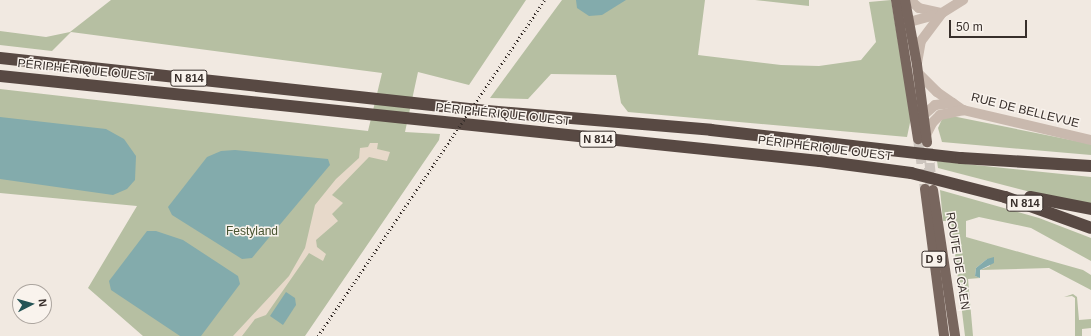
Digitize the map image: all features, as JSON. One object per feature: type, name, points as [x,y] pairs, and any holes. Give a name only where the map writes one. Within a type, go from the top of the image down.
[{"type":"highway","name":"PÉRIPHÉRIQUE OUEST","points":[[0,58],[401,100],[487,111],[711,130],[961,158],[1091,165]]},
{"type":"highway","name":"PÉRIPHÉRIQUE OUEST","points":[[0,76],[820,161],[911,173],[957,183],[1043,209],[1091,228]]},
{"type":"highway","points":[[957,183],[1091,209]]},
{"type":"main road","points":[[896,0],[905,24],[918,69],[924,114],[924,139]]},
{"type":"main road","points":[[905,0],[905,24],[916,122],[924,139]]},
{"type":"main road","name":"ROUTE DE CAEN","points":[[944,336],[929,189],[943,250],[955,336]]},
{"type":"street","points":[[910,0],[919,8],[942,13]]},
{"type":"street","points":[[905,24],[942,13],[963,0]]},
{"type":"street","points":[[918,69],[921,41],[942,13]]},
{"type":"street","name":"RUE DE BELLEVUE","points":[[918,69],[937,92],[964,110],[1091,140]]},
{"type":"street","name":"RUE DE BELLEVUE","points":[[916,122],[924,114],[940,103],[955,103]]},
{"type":"street","points":[[924,139],[932,123],[940,115],[964,110]]},
{"type":"green space","name":"Festyland","points":[[111,0],[526,0],[469,85],[418,72],[405,132],[440,134],[439,140],[305,336],[143,336],[88,288],[137,206],[0,193],[0,89],[368,131],[382,73],[71,32],[52,51],[0,45],[0,31],[46,37],[70,32]]},
{"type":"green space","points":[[562,0],[705,0],[698,55],[781,65],[819,66],[861,60],[876,42],[869,2],[891,0],[911,118],[907,137],[628,112],[621,103],[616,75],[551,74],[528,99],[490,98]]},
{"type":"green space","points":[[755,0],[809,0],[809,6]]},
{"type":"green space","points":[[952,116],[1091,144],[1091,155],[942,142],[938,128],[943,117]]},
{"type":"green space","points":[[937,161],[1091,177],[1091,204],[1062,200],[938,168]]},
{"type":"green space","points":[[940,190],[1039,218],[1091,238],[1091,261],[1031,228],[979,217],[966,221],[966,237],[1083,270],[1091,275],[1091,290],[1049,268],[980,270],[990,266],[987,259],[976,268],[975,276],[980,278],[968,279],[973,336],[965,336],[951,221],[943,221]]},
{"type":"green space","points":[[1073,294],[1077,297],[1079,320],[1091,319],[1091,328],[1082,329],[1082,336],[1075,336],[1075,298],[1072,296],[1064,297]]},
{"type":"shaded area","points":[[370,143],[378,143],[377,149],[390,152],[387,161],[369,157],[332,195],[343,203],[332,214],[338,221],[316,240],[317,247],[326,254],[323,261],[309,253],[266,315],[255,319],[242,336],[233,336],[289,276],[305,248],[315,205],[336,179],[359,158],[360,148],[368,147]]},
{"type":"water","points":[[576,0],[626,0],[602,15],[589,16],[577,8]]},
{"type":"water","points":[[0,117],[106,129],[124,139],[136,156],[135,180],[127,189],[113,195],[0,179]]},
{"type":"water","points":[[235,150],[328,159],[330,165],[252,258],[242,259],[172,215],[168,207],[207,157],[221,151]]},
{"type":"water","points":[[147,231],[156,231],[183,240],[238,276],[240,284],[201,336],[180,336],[111,290],[109,281]]},
{"type":"water","points":[[994,257],[994,263],[980,270],[980,278],[975,276],[976,268],[987,259]]},
{"type":"water","points":[[286,292],[295,298],[296,305],[283,325],[270,316]]},
{"type":"tunnel","points":[[918,139],[925,189]]},
{"type":"tunnel","points":[[928,148],[932,184]]},
{"type":"railway","points":[[318,336],[545,0]]}]
